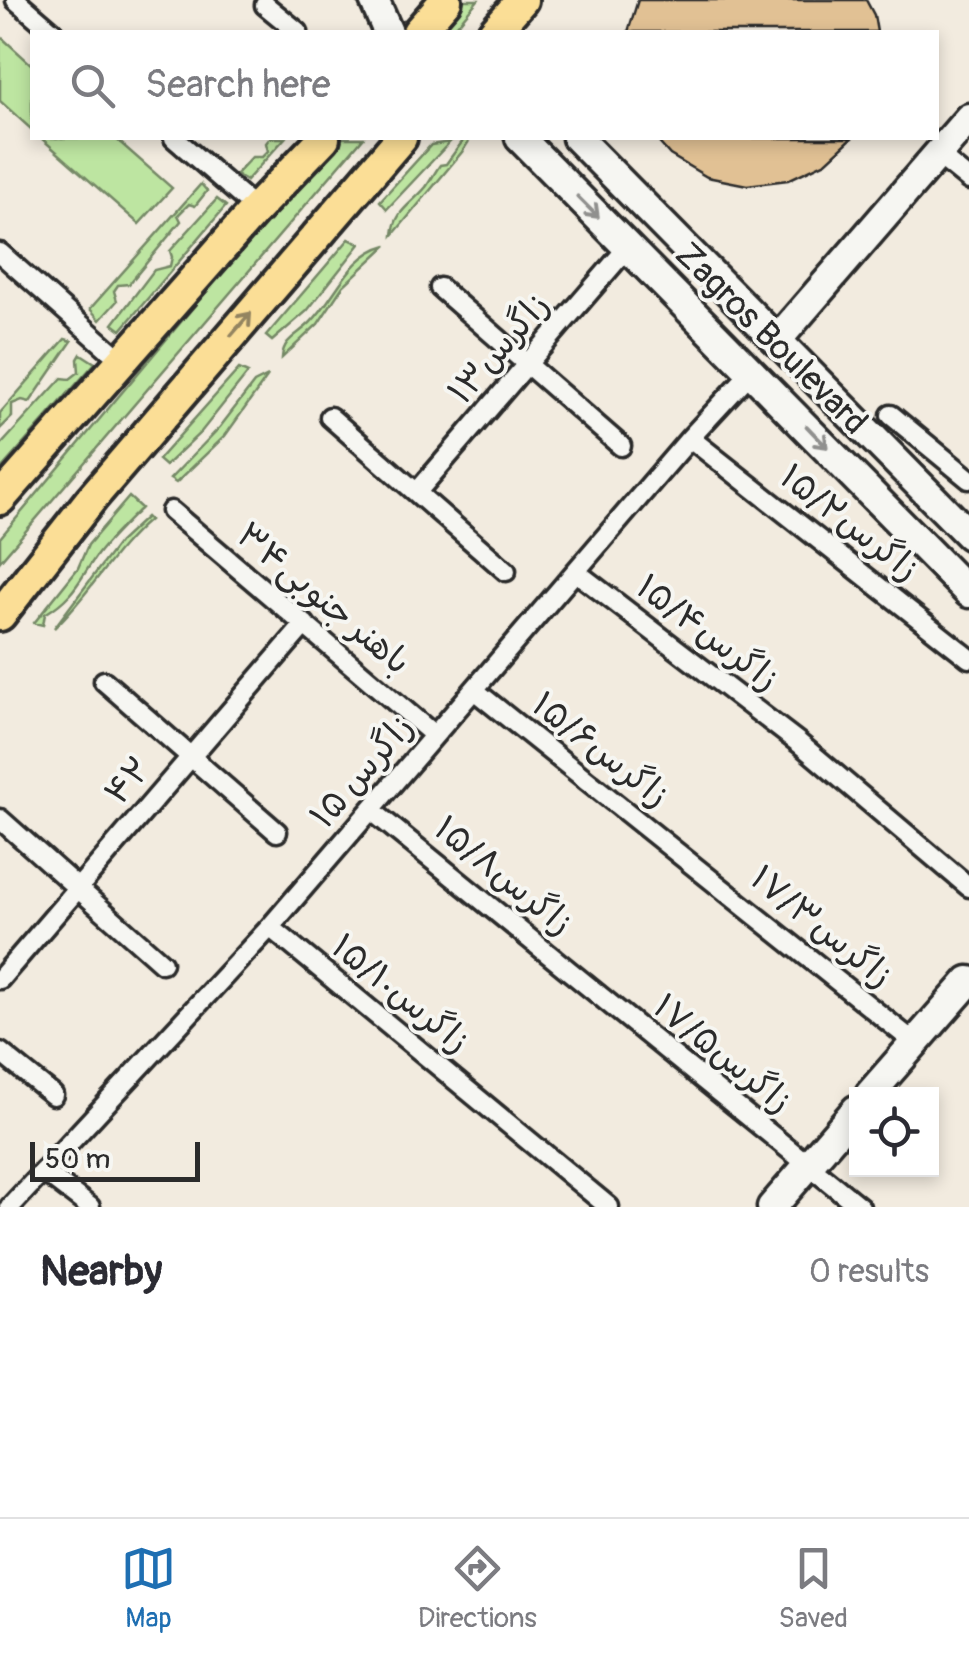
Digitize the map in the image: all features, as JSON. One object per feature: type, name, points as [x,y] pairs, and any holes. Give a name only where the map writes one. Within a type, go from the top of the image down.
[{"type":"main road","points":[[374,0],[387,30]]},
{"type":"main road","points":[[420,30],[446,0]]},
{"type":"main road","points":[[499,30],[522,0]]},
{"type":"main road","points":[[777,340],[969,118]]},
{"type":"main road","points":[[0,500],[256,209],[322,140]]},
{"type":"main road","points":[[0,614],[92,498],[399,140]]},
{"type":"main road","name":"Zagros Boulevard","points":[[522,140],[969,593]]},
{"type":"main road","name":"Zagros Boulevard","points":[[578,140],[969,537]]},
{"type":"main road","points":[[0,523],[162,316]]},
{"type":"main road","points":[[0,582],[130,434],[213,357]]},
{"type":"main road","points":[[942,566],[969,537]]},
{"type":"main road","points":[[876,1087],[969,981]]},
{"type":"main road","points":[[772,1207],[849,1118]]},
{"type":"street","points":[[16,0],[51,30]]},
{"type":"street","points":[[265,5],[296,30]]},
{"type":"street","points":[[176,140],[256,209]]},
{"type":"street","points":[[938,154],[969,180]]},
{"type":"street","name":"زاگرس۱۳","points":[[416,492],[628,247]]},
{"type":"street","points":[[0,253],[122,360]]},
{"type":"street","points":[[440,288],[621,446]]},
{"type":"street","name":"زاگرس ۱۵","points":[[10,1207],[270,928],[690,438],[752,371]]},
{"type":"street","points":[[330,416],[506,571]]},
{"type":"street","points":[[891,416],[969,479]]},
{"type":"street","name":"زاگرس۱۵/۲","points":[[690,438],[969,658]]},
{"type":"street","name":"باهنر جنوبی۳۴","points":[[171,511],[434,735]]},
{"type":"street","name":"زاگرس۱۵/۴","points":[[576,572],[800,743],[969,887]]},
{"type":"street","name":"۴۲","points":[[0,978],[304,624]]},
{"type":"street","points":[[104,681],[277,832]]},
{"type":"street","name":"زاگرس۱۵/۶","points":[[474,690],[688,860]]},
{"type":"street","name":"زاگرس۱۵/۸","points":[[370,810],[597,990]]},
{"type":"street","points":[[0,819],[162,963]]},
{"type":"street","name":"زاگرس۱۷/۳","points":[[688,860],[915,1043]]},
{"type":"street","name":"زاگرس۱۵/۱۰","points":[[270,928],[609,1207]]},
{"type":"street","name":"زاگرس۱۷/۵","points":[[597,990],[860,1207]]},
{"type":"street","points":[[0,1052],[52,1095]]},
{"type":"street","points":[[43,1171],[90,1207]]},
{"type":"green space","points":[[454,0],[478,0],[453,30],[428,30]]},
{"type":"green space","points":[[0,36],[30,63],[30,128],[0,101]]},
{"type":"green space","points":[[43,140],[117,140],[172,188],[139,224]]},
{"type":"green space","points":[[283,140],[246,181],[236,174],[252,157],[262,157],[268,151],[266,143]]},
{"type":"green space","points":[[333,140],[361,140],[0,561],[0,538]]},
{"type":"green space","points":[[464,140],[470,140],[393,235],[400,214],[426,187],[440,165],[446,164]]},
{"type":"green space","points":[[450,142],[387,209],[380,201],[431,145]]},
{"type":"green space","points":[[201,184],[207,191],[195,206],[189,204],[178,215],[181,221],[129,284],[118,285],[114,291],[117,301],[100,320],[90,309]]},
{"type":"green space","points":[[217,199],[226,206],[121,330],[113,324],[154,270],[170,266],[170,251]]},
{"type":"green space","points":[[349,239],[360,244],[307,311],[272,341],[266,336]]},
{"type":"green space","points":[[387,245],[343,286],[318,324],[282,358],[288,342],[319,313],[353,267]]},
{"type":"green space","points":[[65,339],[72,341],[30,402],[12,404],[12,417],[0,429],[0,413]]},
{"type":"green space","points":[[81,354],[95,363],[0,470],[0,446],[62,378],[70,379],[79,372]]},
{"type":"green space","points":[[239,369],[248,373],[201,432],[165,466],[158,460]]},
{"type":"green space","points":[[268,376],[225,436],[176,483],[170,479],[220,427],[254,383]]},
{"type":"green space","points":[[129,497],[141,508],[102,549],[70,594],[45,614],[43,625],[34,623],[78,568],[88,545]]},
{"type":"green space","points":[[146,517],[149,520],[54,628],[119,542]]},
{"type":"building","points":[[638,0],[866,0],[877,30],[629,30]]},
{"type":"building","points":[[657,140],[850,140],[826,162],[788,180],[747,185],[707,177],[670,155]]}]
